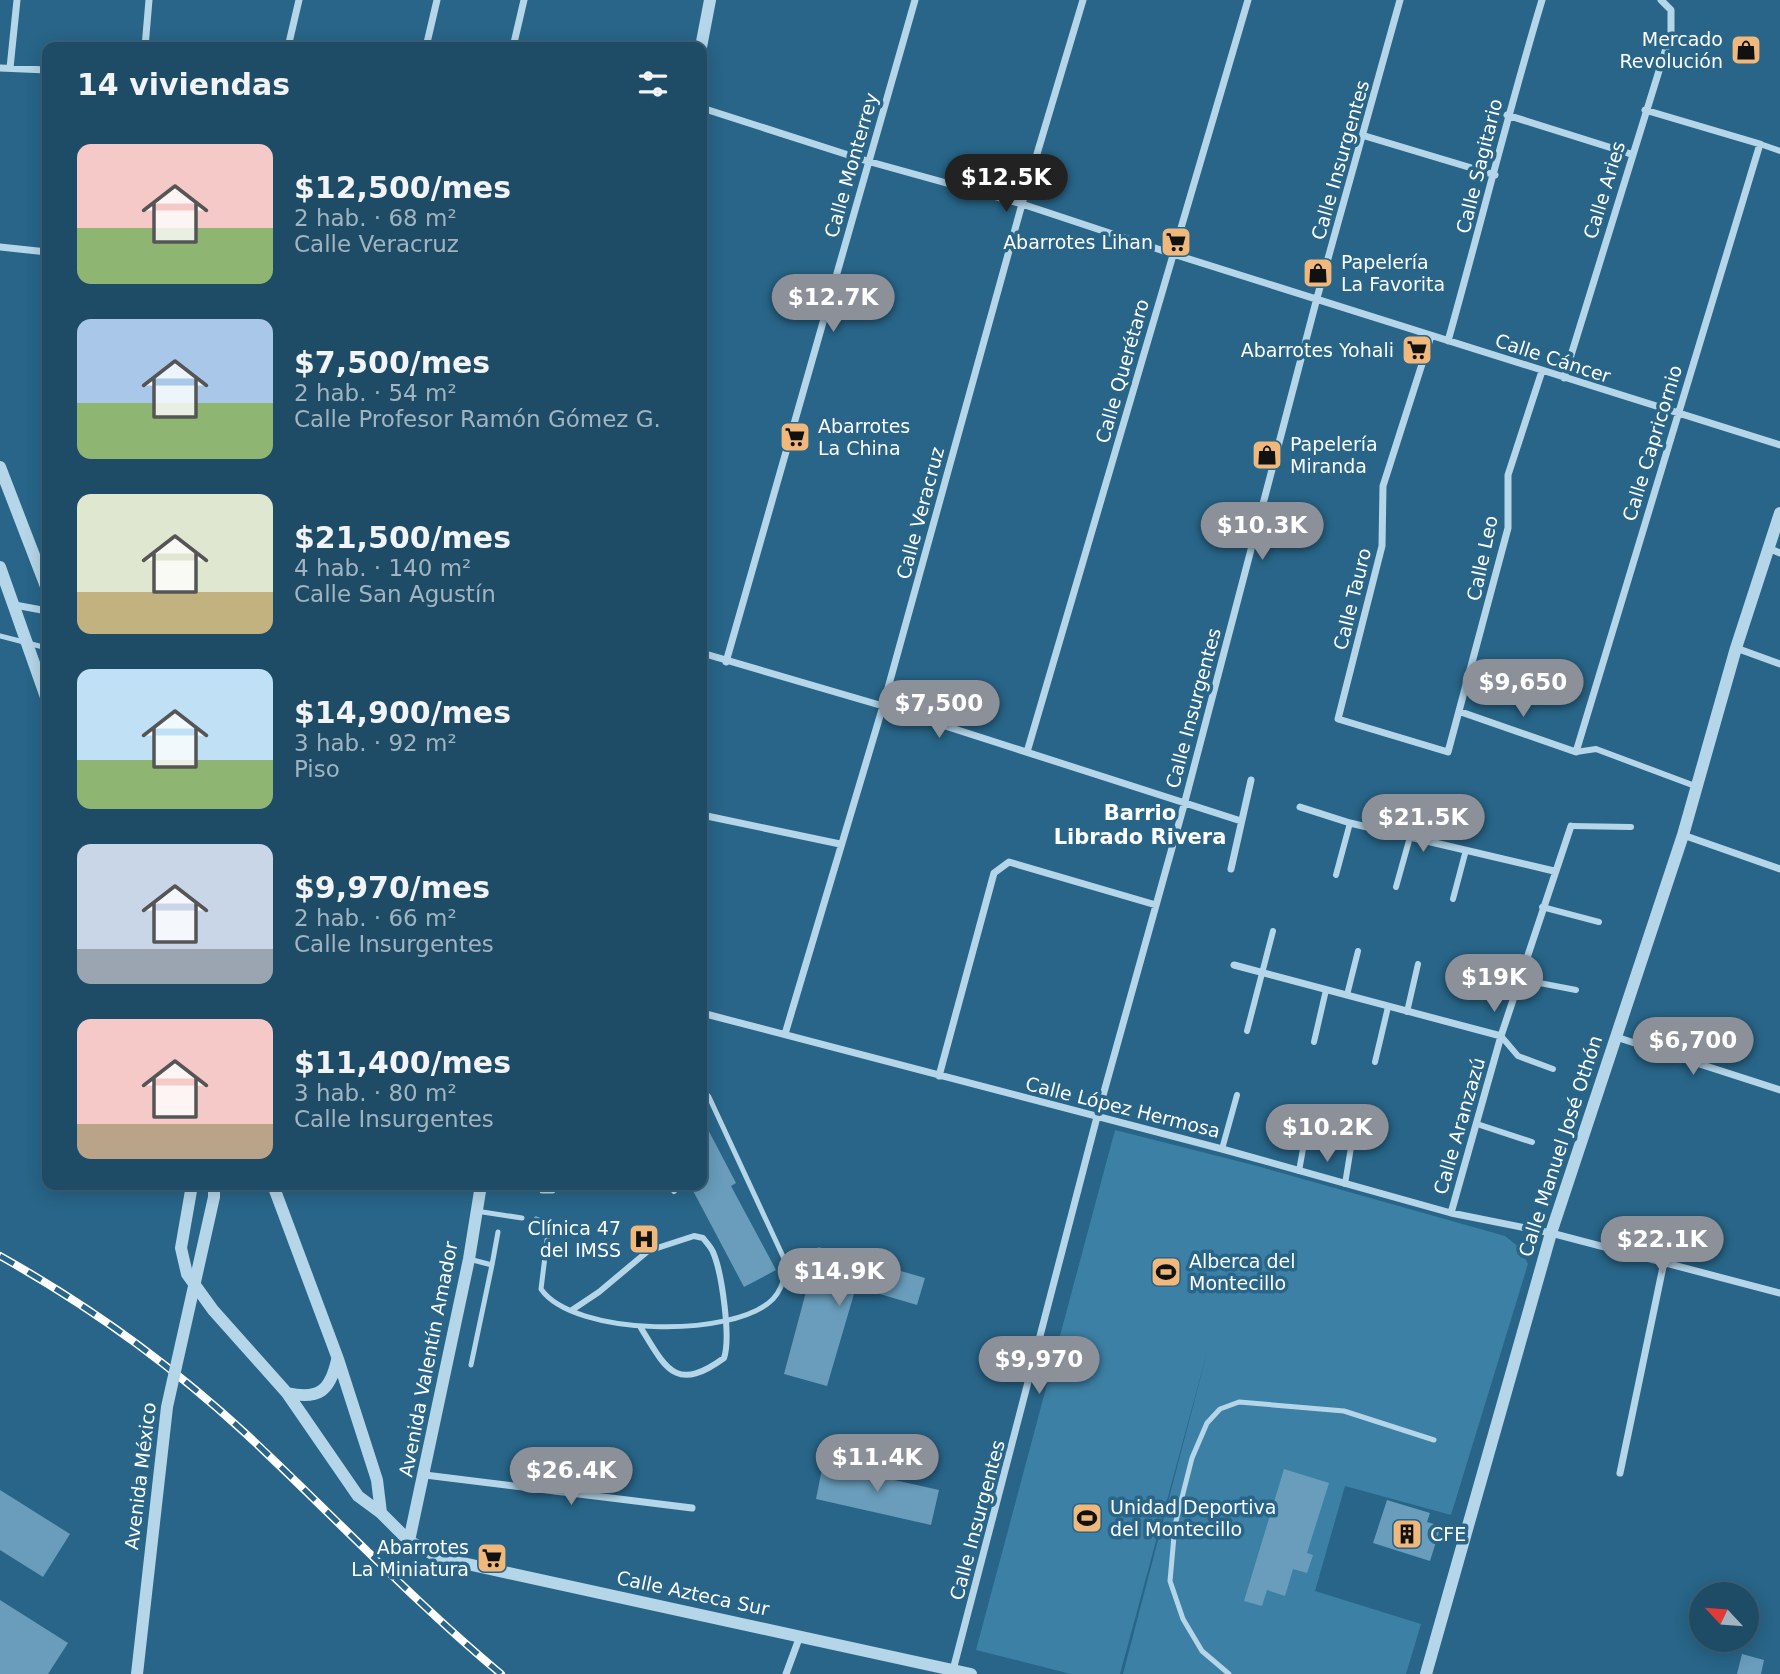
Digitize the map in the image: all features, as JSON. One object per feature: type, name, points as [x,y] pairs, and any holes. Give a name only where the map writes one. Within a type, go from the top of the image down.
[{"type":"street","points":[[10,68],[18,0]]},
{"type":"street","points":[[145,42],[149,0]]},
{"type":"street","points":[[289,42],[299,0]]},
{"type":"street","points":[[427,42],[437,0]]},
{"type":"street","points":[[514,42],[524,0]]},
{"type":"street","points":[[702,42],[710,0]]},
{"type":"street","name":"Calle Monterrey","points":[[726,662],[915,0]]},
{"type":"street","name":"Calle Veracruz","points":[[785,1034],[883,706],[1022,204],[1083,0]]},
{"type":"street","name":"Calle Querétaro","points":[[1027,752],[1248,0]]},
{"type":"street","name":"Calle Insurgentes","points":[[953,1671],[1097,1117],[1184,805],[1317,298],[1365,136],[1400,0]]},
{"type":"street","name":"Calle Sagitario","points":[[1448,341],[1495,175],[1507,115],[1542,0]]},
{"type":"street","name":"Calle Aries","points":[[1564,378],[1671,32],[1671,10],[1661,0]]},
{"type":"street","points":[[0,68],[42,70]]},
{"type":"street","name":"Calle Cáncer","points":[[707,110],[867,161],[1022,204],[1172,254],[1780,445]]},
{"type":"street","points":[[1645,110],[1780,150]]},
{"type":"street","points":[[1507,115],[1632,154]]},
{"type":"street","points":[[1365,136],[1495,175]]},
{"type":"street","name":"Calle Capricornio","points":[[1576,752],[1760,144]]},
{"type":"street","points":[[0,247],[42,251]]},
{"type":"street","name":"Calle Tauro","points":[[1431,336],[1383,486],[1382,545],[1338,719],[1448,752]]},
{"type":"street","name":"Calle Leo","points":[[1448,752],[1461,712],[1508,527],[1508,475],[1542,371]]},
{"type":"street","points":[[0,467],[42,576]]},
{"type":"street","name":"Calle Manuel José Othón","points":[[1426,1674],[1552,1233],[1683,835],[1736,648],[1774,551],[1780,513]]},
{"type":"street","points":[[0,567],[42,683]]},
{"type":"street","points":[[15,605],[42,610]]},
{"type":"street","points":[[1736,648],[1780,664]]},
{"type":"street","points":[[707,655],[883,706],[1184,805],[1241,821]]},
{"type":"street","points":[[1461,712],[1576,752],[1596,749],[1695,786]]},
{"type":"street","points":[[1231,869],[1251,780]]},
{"type":"street","points":[[1300,807],[1350,822],[1554,871]]},
{"type":"street","points":[[707,815],[840,844]]},
{"type":"street","points":[[1336,875],[1350,822]]},
{"type":"street","name":"Calle Aranzazú","points":[[1451,1213],[1501,1036],[1570,826],[1631,827]]},
{"type":"street","points":[[1683,835],[1780,869]]},
{"type":"street","points":[[1396,887],[1410,837]]},
{"type":"street","points":[[1454,899],[1466,850]]},
{"type":"street","points":[[939,1076],[994,873],[1009,862],[1156,905]]},
{"type":"street","points":[[1542,907],[1599,922]]},
{"type":"street","points":[[1247,1031],[1273,931]]},
{"type":"street","points":[[1347,995],[1358,951]]},
{"type":"street","points":[[1407,1012],[1418,964]]},
{"type":"street","points":[[1234,965],[1501,1036],[1518,1056],[1553,1069]]},
{"type":"street","points":[[1519,979],[1576,990]]},
{"type":"street","points":[[1314,1042],[1326,990]]},
{"type":"street","points":[[1375,1062],[1388,1007]]},
{"type":"street","name":"Calle López Hermosa","points":[[707,1014],[1222,1149],[1451,1213],[1552,1233],[1780,1293]]},
{"type":"street","points":[[1615,1037],[1780,1090]]},
{"type":"street","points":[[1222,1149],[1237,1095]]},
{"type":"street","points":[[1299,1171],[1308,1121]]},
{"type":"street","points":[[1477,1124],[1532,1142]]},
{"type":"street","points":[[1345,1184],[1353,1141]]},
{"type":"street","points":[[191,1190],[181,1248],[187,1274],[212,1310],[287,1394],[358,1496],[381,1513],[409,1541]]},
{"type":"street","name":"Avenida México","points":[[137,1674],[167,1406],[214,1190]]},
{"type":"street","points":[[275,1190],[338,1359],[377,1480],[381,1513]]},
{"type":"street","name":"Avenida Valentín Amador","points":[[409,1541],[469,1259],[480,1190]]},
{"type":"street","points":[[572,1310],[599,1292],[648,1251],[694,1236],[703,1238],[713,1252],[728,1347],[724,1358],[693,1376],[663,1365],[641,1328]]},
{"type":"street","points":[[1620,1473],[1664,1262]]},
{"type":"street","points":[[287,1394],[308,1398],[327,1387],[333,1379],[338,1359]]},
{"type":"street","points":[[425,1475],[692,1508]]},
{"type":"street","name":"Calle Azteca Sur","points":[[409,1541],[440,1558],[971,1674]]},
{"type":"street","points":[[786,1674],[800,1636]]},
{"type":"lane","points":[[0,636],[42,648]]},
{"type":"lane","points":[[536,1219],[549,1224],[541,1289],[554,1303],[572,1310],[641,1328],[697,1326],[752,1313],[774,1299],[783,1283],[787,1265],[707,1095]]},
{"type":"lane","points":[[542,1191],[553,1190]]},
{"type":"lane","points":[[476,1211],[523,1218]]},
{"type":"lane","points":[[471,1365],[498,1231]]},
{"type":"lane","points":[[469,1259],[492,1265]]},
{"type":"lane","points":[[1229,1674],[1202,1651],[1183,1619],[1170,1581],[1175,1525],[1192,1458],[1207,1423],[1220,1409],[1239,1402],[1344,1411],[1434,1440]]},
{"type":"shaded area","points":[[1115,1130],[1257,1166],[1505,1236],[1520,1248],[1528,1264],[1451,1515],[1345,1486],[1315,1591],[1421,1624],[1406,1674],[1123,1674],[1209,1345],[1120,1674],[1071,1674],[976,1650]]},
{"type":"building","points":[[707,1128],[736,1183],[731,1186],[776,1270],[744,1287],[693,1190],[707,1190]]},
{"type":"building","points":[[818,1247],[925,1278],[917,1305],[856,1287],[827,1386],[784,1374]]},
{"type":"building","points":[[823,1464],[939,1490],[931,1525],[816,1499]]},
{"type":"building","points":[[1284,1469],[1329,1483],[1307,1553],[1313,1555],[1307,1573],[1293,1569],[1285,1596],[1267,1590],[1262,1606],[1244,1601]]},
{"type":"building","points":[[0,1490],[70,1534],[43,1577],[0,1550]]},
{"type":"building","name":"CFE","points":[[1387,1500],[1430,1513],[1427,1522],[1441,1526],[1430,1561],[1373,1543]]},
{"type":"building","points":[[0,1600],[68,1643],[48,1674],[0,1674]]},
{"type":"building","points":[[1742,1654],[1764,1660],[1761,1674],[1737,1674]]},
{"type":"railway","points":[[0,1256],[128,1337],[217,1408],[403,1586],[501,1674]]},
{"type":"place","name":"Mercado Revolución","points":[[1746,50]]},
{"type":"place","name":"Abarrotes Lihan","points":[[1176,242]]},
{"type":"place","name":"Papelería La Favorita","points":[[1318,273]]},
{"type":"place","name":"Abarrotes Yohali","points":[[1417,350]]},
{"type":"place","name":"Abarrotes La China","points":[[795,437]]},
{"type":"place","name":"Papelería Miranda","points":[[1267,455]]},
{"type":"place","name":"Clínica 47 del IMSS","points":[[644,1239]]},
{"type":"place","name":"Alberca del Montecillo","points":[[1166,1272]]},
{"type":"place","name":"Unidad Deportiva del Montecillo","points":[[1087,1518]]},
{"type":"place","name":"CFE","points":[[1407,1534]]},
{"type":"place","name":"Abarrotes La Miniatura","points":[[492,1558]]},
{"type":"district","name":"Barrio Librado Rivera","points":[[1140,825]]}]
